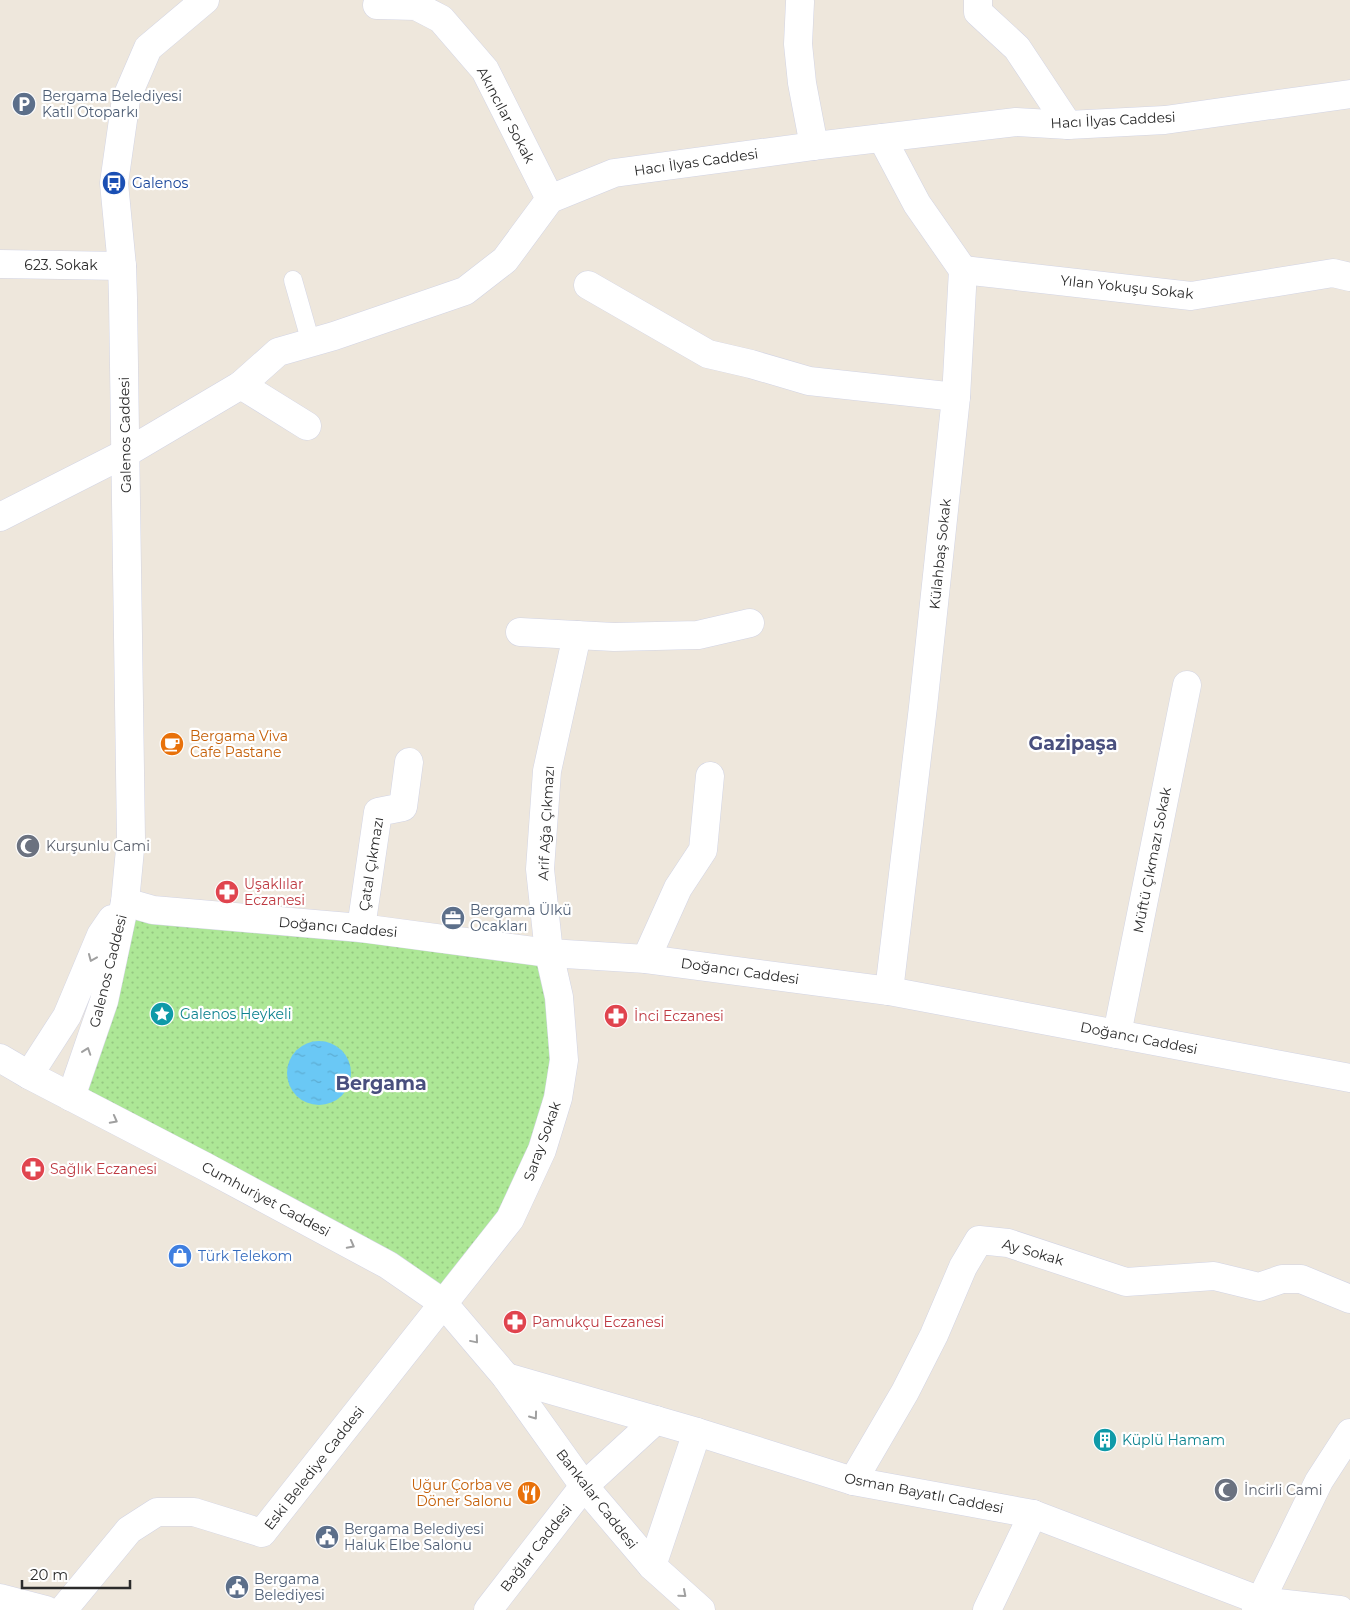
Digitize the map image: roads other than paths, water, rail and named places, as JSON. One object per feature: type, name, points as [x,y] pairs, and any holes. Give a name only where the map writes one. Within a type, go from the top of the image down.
[{"type":"street","name":"Galenos Caddesi","points":[[71,1097],[104,1001],[125,902],[131,839],[122,266],[114,183],[126,99],[148,48],[205,0]]},
{"type":"street","points":[[978,0],[978,12],[1017,48],[1068,125]]},
{"type":"street","points":[[800,2],[798,44],[802,83],[814,146]]},
{"type":"street","name":"Akıncılar Sokak","points":[[377,5],[416,6],[442,19],[485,70],[550,199]]},
{"type":"street","name":"Hacı İlyas Caddesi","points":[[550,199],[614,174],[814,146],[1016,122],[1068,125],[1165,120],[1350,94]]},
{"type":"street","points":[[882,138],[917,204],[962,270]]},
{"type":"street","points":[[0,517],[126,453],[241,385],[278,352],[311,343],[465,291],[505,260],[550,199]]},
{"type":"street","name":"623. Sokak","points":[[0,264],[122,266]]},
{"type":"street","name":"Yılan Yokuşu Sokak","points":[[962,270],[1191,296],[1333,272],[1350,276]]},
{"type":"street","name":"Külahbaş Sokak","points":[[889,991],[923,708],[956,397],[962,270]]},
{"type":"street","points":[[588,285],[708,354],[809,381],[956,397]]},
{"type":"street","points":[[241,385],[307,426]]},
{"type":"street","points":[[520,632],[614,637],[698,636],[750,623]]},
{"type":"street","name":"Arif Ağa Çıkmazı","points":[[549,953],[540,869],[547,771],[577,635]]},
{"type":"street","name":"Müftü Çıkmazı Sokak","points":[[1117,1034],[1186,685]]},
{"type":"street","name":"Çatal Çıkmazı","points":[[361,928],[378,812],[404,807],[409,762]]},
{"type":"street","points":[[646,958],[678,888],[703,850],[710,776]]},
{"type":"street","name":"Galenos Caddesi","points":[[29,1075],[67,1016],[102,935],[125,902]]},
{"type":"street","name":"Doğancı Caddesi","points":[[125,902],[153,910],[361,928],[549,953],[646,958],[889,991],[1350,1078]]},
{"type":"street","name":"Saray Sokak","points":[[443,1303],[510,1219],[542,1150],[558,1098],[564,1060],[559,997],[549,953]]},
{"type":"street","name":"Cumhuriyet Caddesi","points":[[0,1058],[388,1265],[443,1303],[506,1377]]},
{"type":"street","name":"Ay Sokak","points":[[853,1481],[905,1392],[934,1335],[962,1267],[979,1240],[1008,1242],[1126,1282],[1214,1276],[1259,1287],[1282,1279],[1301,1279],[1350,1299]]},
{"type":"street","name":"Eski Belediye Caddesi","points":[[63,1610],[129,1530],[157,1512],[194,1512],[262,1533],[443,1303]]},
{"type":"street","name":"Osman Bayatlı Caddesi","points":[[506,1377],[697,1432],[853,1481],[1033,1514],[1258,1605],[1340,1610]]},
{"type":"street","name":"Bankalar Caddesi","points":[[506,1377],[584,1486],[652,1566],[702,1610]]},
{"type":"street","name":"Bağlar Caddesi","points":[[488,1610],[584,1486],[656,1420]]},
{"type":"street","points":[[652,1566],[697,1432]]},
{"type":"street","points":[[1258,1605],[1319,1481],[1350,1433]]},
{"type":"street","points":[[987,1610],[1033,1514]]},
{"type":"street","points":[[0,1598],[46,1610]]},
{"type":"lane","points":[[293,280],[311,343]]},
{"type":"water","points":[[319,1041],[337,1047],[345,1055],[351,1073],[345,1091],[337,1099],[319,1105],[301,1099],[293,1091],[287,1073],[293,1055],[301,1047]]},
{"type":"place","name":"Bergama Belediyesi Katlı Otoparkı","points":[[24,104]]},
{"type":"place","name":"Galenos","points":[[114,183]]},
{"type":"place","name":"Bergama Viva Cafe Pastane","points":[[172,744]]},
{"type":"place","name":"Kurşunlu Cami","points":[[28,846]]},
{"type":"place","name":"Uşaklılar Eczanesi","points":[[227,892]]},
{"type":"place","name":"Bergama Ülkü Ocakları","points":[[453,918]]},
{"type":"place","name":"Galenos Heykeli","points":[[162,1014]]},
{"type":"place","name":"İnci Eczanesi","points":[[616,1016]]},
{"type":"place","name":"Sağlık Eczanesi","points":[[33,1169]]},
{"type":"place","name":"Türk Telekom","points":[[180,1256]]},
{"type":"place","name":"Pamukçu Eczanesi","points":[[515,1322]]},
{"type":"place","name":"Küplü Hamam","points":[[1105,1440]]},
{"type":"place","name":"İncirli Cami","points":[[1226,1490]]},
{"type":"place","name":"Uğur Çorba ve Döner Salonu","points":[[529,1493]]},
{"type":"place","name":"Bergama Belediyesi Haluk Elbe Salonu","points":[[327,1537]]},
{"type":"place","name":"Bergama Belediyesi","points":[[237,1587]]},
{"type":"district","name":"Gazipaşa","points":[[1073,743]]},
{"type":"district","name":"Bergama","points":[[381,1083]]}]
